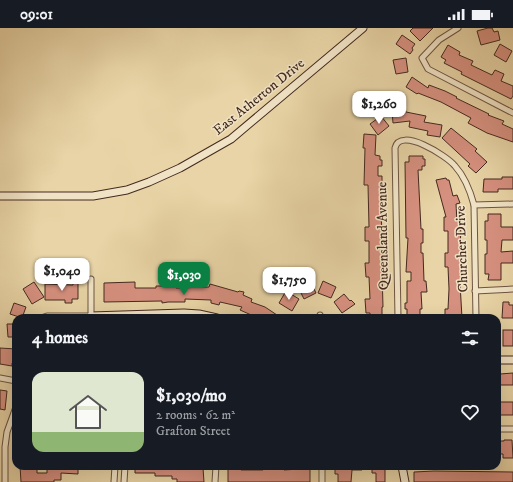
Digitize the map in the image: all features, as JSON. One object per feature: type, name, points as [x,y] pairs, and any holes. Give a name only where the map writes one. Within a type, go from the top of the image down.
[{"type":"street","name":"East Atherton Drive","points":[[0,196],[93,196],[127,190],[180,168],[231,139],[363,28]]},
{"type":"street","points":[[458,28],[439,40],[422,58],[428,69],[513,113]]},
{"type":"street","name":"Churcher Drive","points":[[395,154],[396,145],[399,142],[405,141],[424,144],[439,152],[452,162],[466,180],[474,205],[476,314]]},
{"type":"street","name":"Queensland Avenue","points":[[395,154],[398,314]]},
{"type":"street","points":[[474,205],[513,204]]},
{"type":"street","points":[[91,280],[91,314]]},
{"type":"street","points":[[475,291],[513,289]]},
{"type":"street","points":[[161,314],[199,314]]},
{"type":"street","points":[[501,360],[513,360]]},
{"type":"street","points":[[0,378],[12,380]]},
{"type":"street","points":[[6,482],[5,447],[7,432],[12,418]]},
{"type":"street","points":[[501,429],[513,429]]},
{"type":"street","points":[[114,482],[115,470]]},
{"type":"street","points":[[124,482],[125,470]]},
{"type":"street","points":[[215,482],[216,470]]},
{"type":"street","points":[[322,470],[322,482]]},
{"type":"street","points":[[403,470],[405,482]]},
{"type":"building","points":[[413,28],[433,28],[420,41],[410,31]]},
{"type":"building","points":[[492,28],[494,32],[498,31],[500,40],[481,45],[477,31]]},
{"type":"building","points":[[402,35],[415,44],[410,54],[396,44]]},
{"type":"building","points":[[500,44],[512,51],[506,62],[494,55]]},
{"type":"building","points":[[448,45],[460,52],[459,55],[473,61],[471,65],[492,75],[495,70],[504,74],[501,81],[513,86],[513,96],[511,99],[461,74],[462,72],[444,63],[446,60],[441,57]]},
{"type":"building","points":[[406,58],[408,72],[396,74],[393,60]]},
{"type":"building","points":[[412,77],[428,88],[429,85],[445,91],[489,114],[488,115],[504,121],[502,124],[513,129],[513,142],[487,133],[468,123],[471,118],[441,102],[418,93],[417,94],[406,87]]},
{"type":"building","points":[[405,110],[406,112],[426,116],[424,122],[442,125],[440,137],[427,135],[428,131],[409,127],[410,121],[393,123],[392,111]]},
{"type":"building","points":[[381,116],[389,126],[378,135],[370,124]]},
{"type":"building","points":[[451,128],[477,149],[475,151],[487,162],[476,173],[468,166],[470,164],[442,138]]},
{"type":"building","points":[[364,134],[376,135],[375,155],[380,156],[380,160],[382,160],[382,166],[378,166],[378,176],[382,176],[382,185],[380,185],[382,235],[382,314],[366,313],[365,299],[370,299],[369,277],[366,277],[365,263],[369,263],[369,241],[365,241],[365,227],[369,227],[368,185],[364,185],[365,148],[363,148]]},
{"type":"building","points":[[409,156],[423,156],[423,159],[425,159],[425,166],[422,166],[422,170],[418,170],[421,229],[423,229],[421,253],[423,253],[424,281],[426,281],[427,292],[421,292],[422,309],[420,309],[420,314],[407,314],[407,309],[405,309],[405,303],[407,303],[407,281],[411,281],[411,272],[406,272],[408,238],[406,238],[405,162],[409,162]]},
{"type":"building","points":[[502,177],[513,177],[513,189],[498,189],[498,192],[483,192],[484,179],[502,179]]},
{"type":"building","points":[[446,178],[449,180],[453,196],[457,195],[460,203],[456,204],[457,222],[461,222],[460,258],[462,258],[462,267],[460,283],[462,314],[445,314],[445,309],[448,309],[449,289],[448,267],[445,267],[445,253],[448,253],[448,231],[444,231],[444,217],[446,217],[436,180]]},
{"type":"building","points":[[488,214],[501,214],[501,227],[513,227],[513,240],[502,240],[501,252],[513,251],[513,263],[501,263],[501,280],[488,280],[489,274],[485,274],[487,240],[485,240],[485,221],[488,221]]},
{"type":"building","points":[[73,281],[78,281],[78,299],[72,299],[72,303],[65,303],[65,300],[45,300],[45,284],[73,285]]},
{"type":"building","points":[[310,281],[316,293],[304,299],[298,287]]},
{"type":"building","points":[[323,281],[336,287],[331,298],[318,293]]},
{"type":"building","points":[[34,282],[44,297],[32,304],[23,289]]},
{"type":"building","points":[[135,282],[135,288],[156,288],[156,286],[176,286],[176,288],[209,287],[210,284],[238,292],[244,292],[243,295],[252,299],[251,302],[265,307],[276,314],[249,314],[240,310],[242,307],[220,302],[219,305],[211,303],[211,300],[185,299],[185,302],[162,303],[162,301],[104,302],[104,283]]},
{"type":"building","points":[[286,291],[299,299],[292,311],[279,303]]},
{"type":"building","points":[[344,294],[355,304],[342,313],[334,302]]},
{"type":"building","points":[[503,302],[509,302],[509,305],[513,305],[513,318],[502,318]]},
{"type":"building","points":[[14,303],[26,307],[23,314],[10,314]]},
{"type":"building","points":[[7,324],[12,324],[12,337],[8,337]]},
{"type":"building","points":[[503,330],[513,330],[513,346],[503,346]]},
{"type":"building","points":[[0,348],[12,349],[12,366],[0,364]]},
{"type":"building","points":[[513,373],[513,385],[501,385],[501,374]]},
{"type":"building","points":[[0,390],[7,391],[5,410],[0,409]]},
{"type":"building","points":[[501,402],[513,402],[513,415],[501,415]]},
{"type":"building","points":[[512,440],[513,458],[503,458],[503,454],[501,454],[501,441]]},
{"type":"building","points":[[20,470],[37,470],[37,473],[47,473],[47,470],[78,470],[78,474],[61,473],[61,480],[54,480],[54,482],[21,482]]},
{"type":"building","points":[[135,470],[203,470],[204,482],[177,482],[177,479],[172,479],[172,476],[155,476],[155,473],[135,473]]},
{"type":"building","points":[[228,470],[310,470],[310,482],[228,482]]},
{"type":"building","points":[[335,470],[352,470],[351,482],[338,482],[338,474],[335,474]]},
{"type":"building","points":[[372,470],[385,470],[385,482],[376,482],[376,473],[372,473]]},
{"type":"building","points":[[414,472],[513,472],[513,482],[414,482]]}]
